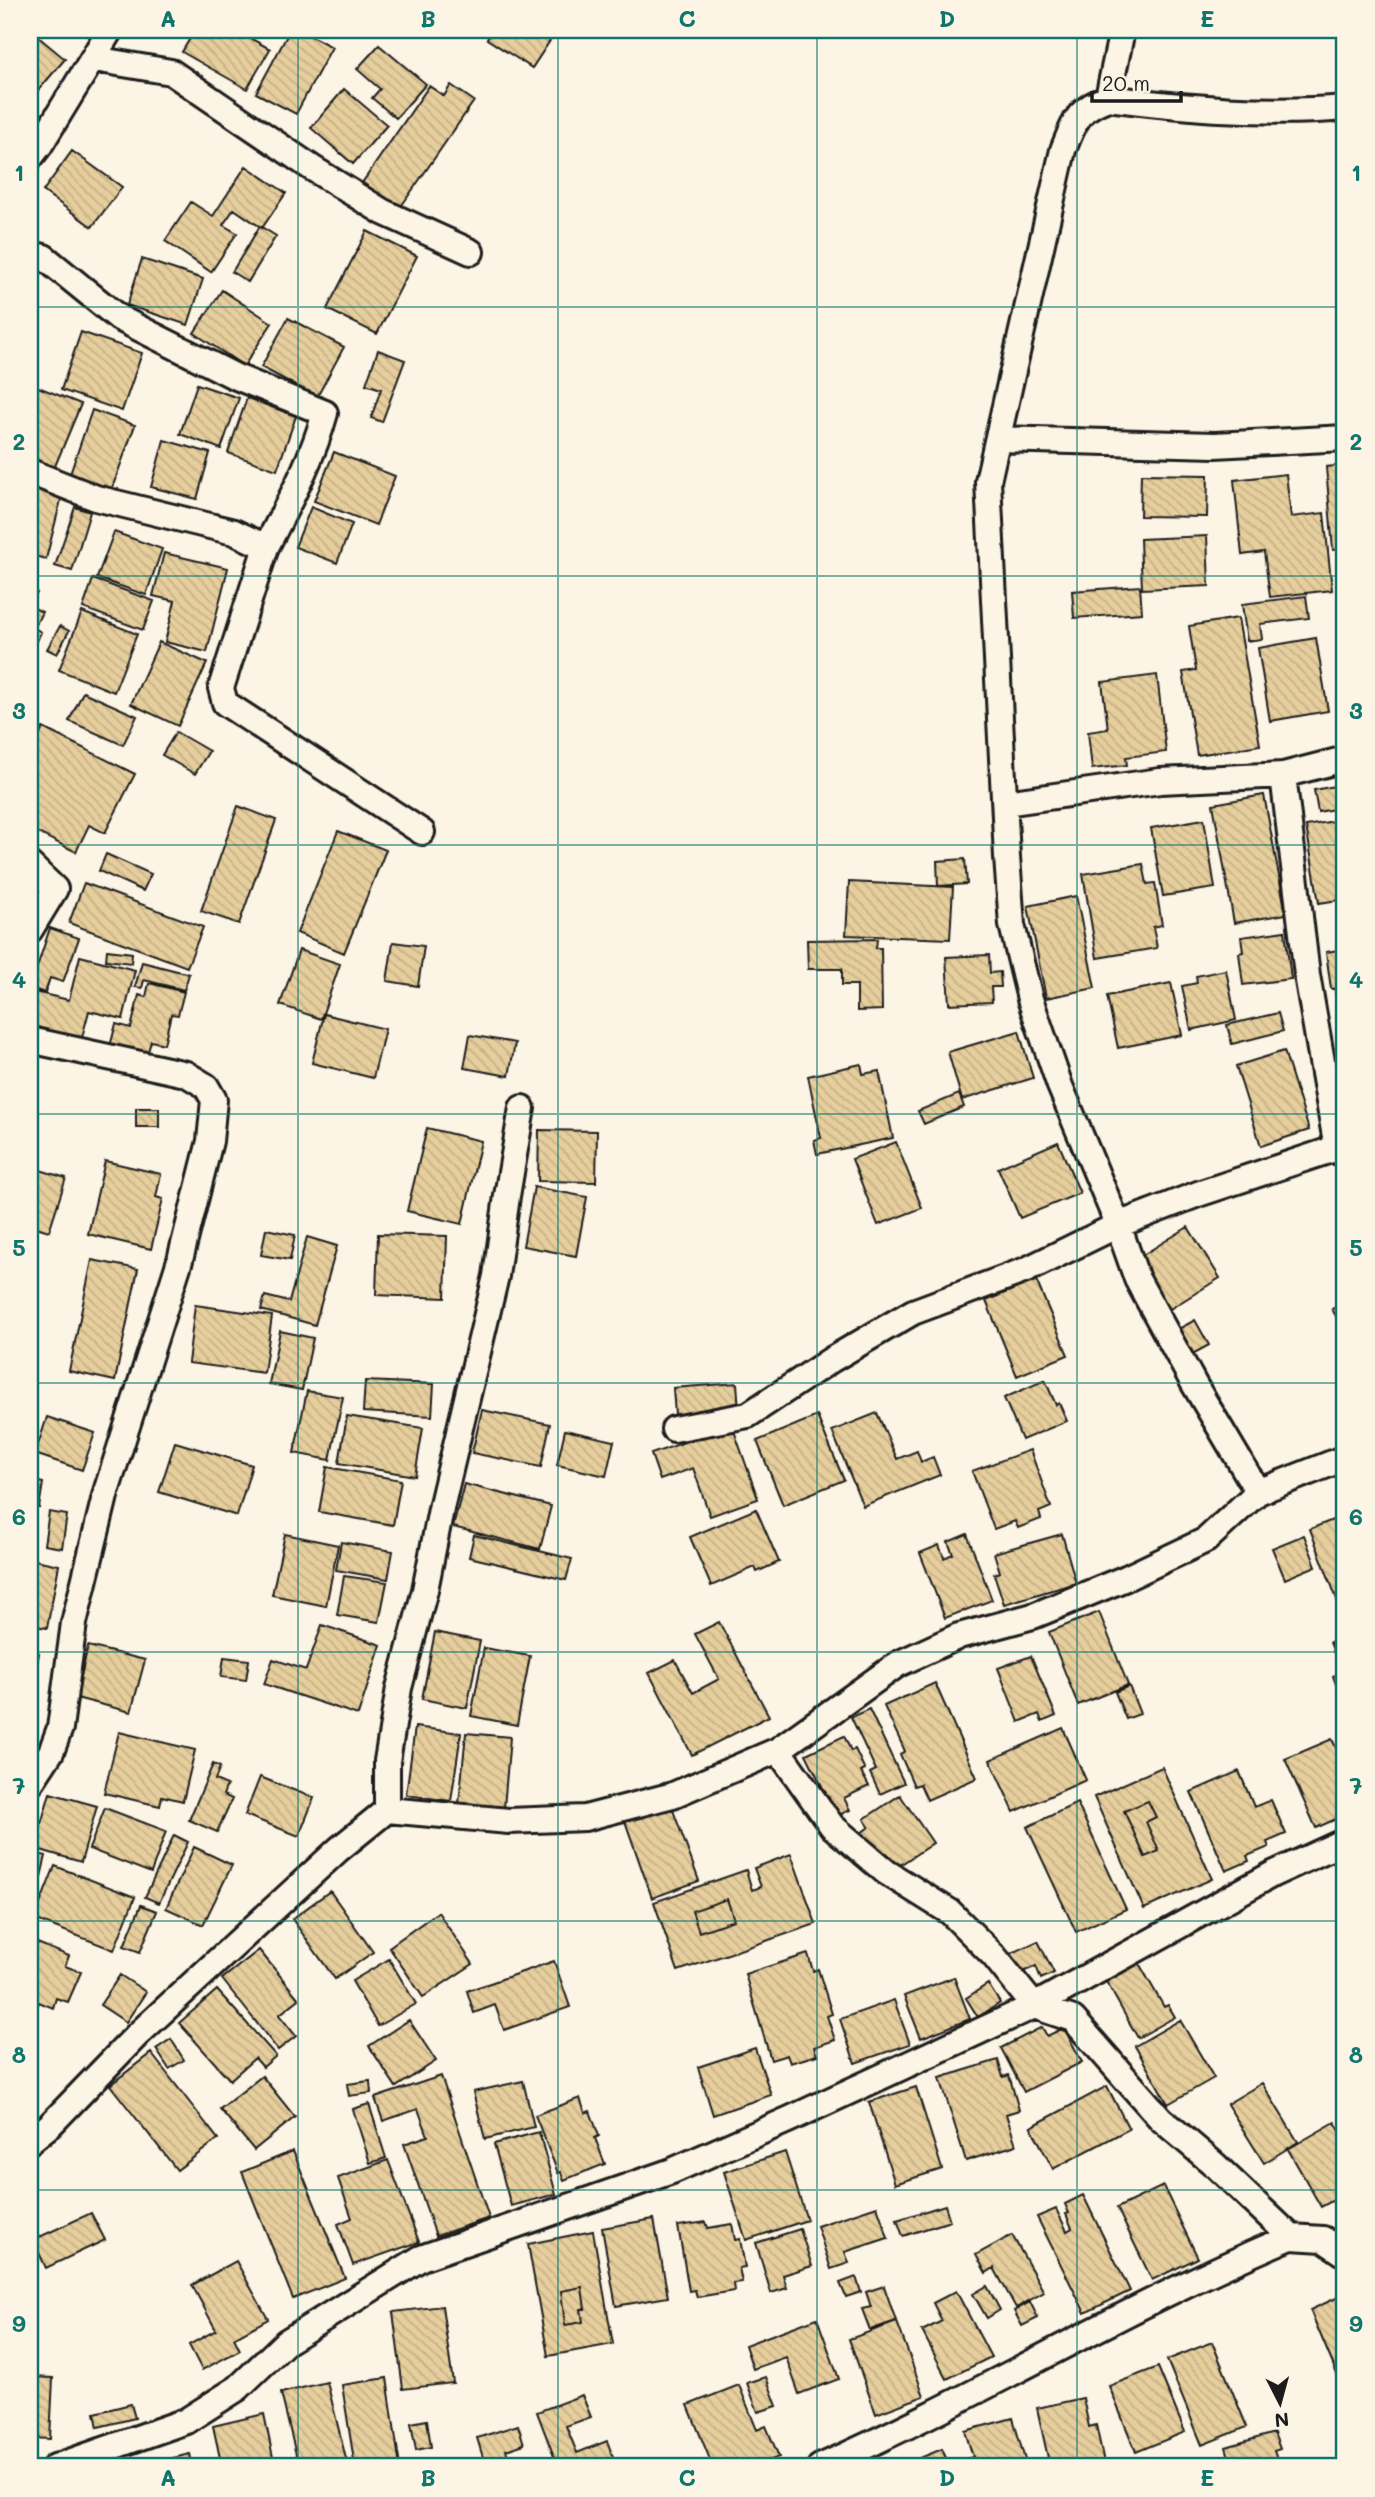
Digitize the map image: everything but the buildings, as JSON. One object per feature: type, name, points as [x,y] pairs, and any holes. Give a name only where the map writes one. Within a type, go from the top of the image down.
[{"type":"street","points":[[30,158],[110,30]]},
{"type":"street","points":[[1108,98],[1122,30]]},
{"type":"street","points":[[93,59],[171,72],[312,168],[383,212],[471,252]]},
{"type":"street","points":[[1258,1492],[1194,1384],[1137,1279],[1118,1225],[1060,1086],[1030,999],[1013,925],[988,481],[1063,150],[1076,120],[1088,105],[1108,98],[1190,109],[1308,111],[1345,108]]},
{"type":"street","points":[[30,254],[44,257],[119,318],[234,376],[325,413],[302,476],[266,547],[221,688],[225,703],[422,832]]},
{"type":"street","points":[[999,439],[1215,445],[1345,438]]},
{"type":"street","points":[[30,472],[96,498],[234,532],[266,547]]},
{"type":"street","points":[[1005,803],[1160,781],[1283,775],[1345,759]]},
{"type":"street","points":[[674,1429],[748,1415],[831,1360],[913,1312],[1026,1270],[1118,1225],[1198,1194],[1341,1152],[1307,975],[1283,775]]},
{"type":"street","points":[[30,865],[55,889],[30,930]]},
{"type":"street","points":[[30,1040],[186,1074],[206,1086],[214,1100],[210,1141],[180,1260],[106,1492],[74,1623],[60,1728],[51,1752],[30,1784]]},
{"type":"street","points":[[387,1810],[387,1761],[399,1688],[425,1590],[442,1504],[496,1276],[523,1108]]},
{"type":"street","points":[[30,2141],[50,2125],[137,2035],[339,1849],[387,1810],[509,1821],[585,1818],[673,1795],[778,1750],[898,1664],[959,1636],[1033,1616],[1137,1573],[1206,1540],[1258,1492],[1345,1458]]},
{"type":"street","points":[[778,1750],[832,1826],[886,1872],[950,1912],[994,1956],[1034,2006],[1073,2019],[1161,2119],[1215,2165],[1291,2237]]},
{"type":"street","points":[[55,2467],[186,2421],[238,2388],[286,2342],[421,2258],[672,2171],[1034,2006],[1273,1874],[1345,1840]]},
{"type":"street","points":[[1323,2239],[1345,2227]]},
{"type":"street","points":[[820,2467],[1242,2258],[1291,2237],[1323,2239],[1345,2254]]}]
